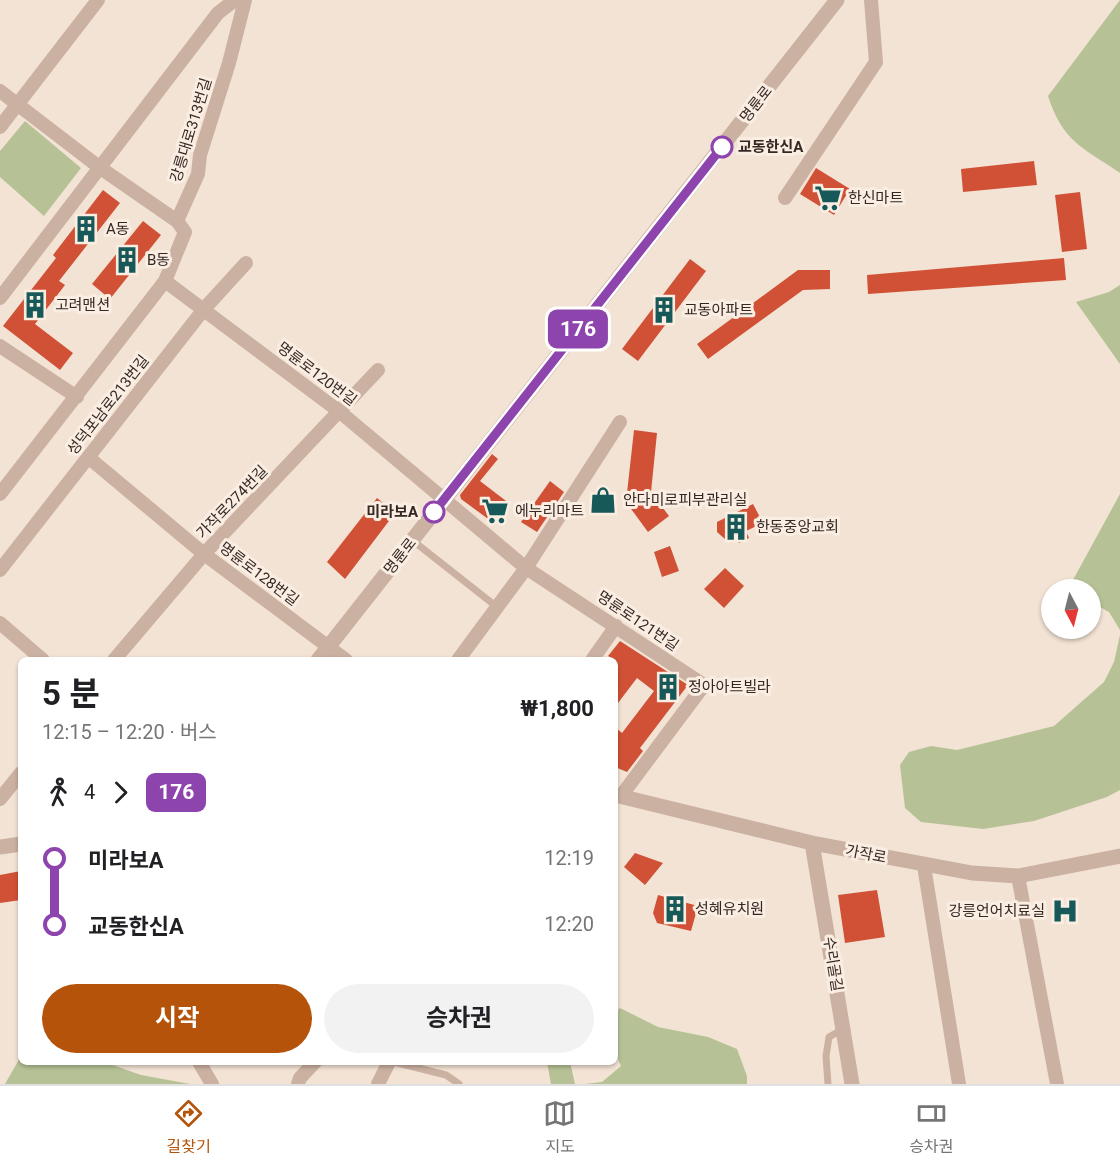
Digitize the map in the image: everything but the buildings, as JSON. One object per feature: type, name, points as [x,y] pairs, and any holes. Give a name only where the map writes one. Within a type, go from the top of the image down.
[{"type":"street","points":[[0,127],[98,0]]},
{"type":"street","points":[[0,298],[218,13],[235,0]]},
{"type":"street","name":"강릉대로313번길","points":[[0,494],[165,281],[185,232],[177,221],[198,174],[200,155],[230,63],[245,0]]},
{"type":"street","name":"명륜로","points":[[320,657],[837,0]]},
{"type":"street","points":[[785,198],[876,62],[872,0]]},
{"type":"street","points":[[0,91],[99,167],[177,221]]},
{"type":"street","name":"성덕포남로213번길","points":[[0,570],[204,309],[246,262]]},
{"type":"street","name":"명륜로120번길","points":[[165,281],[340,412],[445,498]]},
{"type":"street","points":[[0,346],[76,397]]},
{"type":"street","name":"가작로274번길","points":[[117,657],[204,554],[378,370]]},
{"type":"street","points":[[460,657],[526,568],[620,422]]},
{"type":"street","name":"명륜로128번길","points":[[88,457],[204,554],[342,657]]},
{"type":"street","name":"명륜로121번길","points":[[445,498],[526,568],[704,685],[618,795]]},
{"type":"street","points":[[0,623],[40,657]]},
{"type":"street","points":[[594,657],[616,626]]},
{"type":"street","points":[[0,799],[18,777]]},
{"type":"street","name":"가작로","points":[[618,795],[812,843],[924,866],[972,873],[1018,876],[1120,856]]},
{"type":"street","name":"수리골길","points":[[812,843],[852,1084]]},
{"type":"street","points":[[0,847],[18,844]]},
{"type":"street","points":[[924,866],[958,1084]]},
{"type":"street","points":[[1018,876],[1057,1084]]},
{"type":"street","points":[[201,1065],[212,1084]]},
{"type":"street","points":[[298,1084],[300,1078],[312,1065]]},
{"type":"street","points":[[378,1084],[388,1065]]},
{"type":"lane","points":[[412,540],[497,607]]},
{"type":"lane","points":[[828,1084],[826,1056],[829,1037],[843,1029]]},
{"type":"lane","points":[[406,1065],[446,1075],[459,1084]]},
{"type":"green space","points":[[1120,0],[1120,173],[1084,149],[1067,134],[1048,96]]},
{"type":"green space","points":[[25,121],[81,168],[44,216],[0,177],[0,151]]},
{"type":"green space","points":[[1120,285],[1120,364],[1076,302],[1109,292]]},
{"type":"green space","points":[[1120,494],[1120,630],[1109,612],[1101,608],[1101,579],[1073,579]]},
{"type":"green space","points":[[1120,635],[1120,790],[1107,797],[1034,821],[983,829],[921,822],[905,808],[900,765],[909,752],[931,746],[957,750],[1054,726],[1104,682],[1114,662]]},
{"type":"green space","points":[[620,1008],[658,1027],[708,1037],[737,1049],[747,1076],[747,1084],[585,1084],[602,1082],[621,1066],[618,1060],[618,1010]]},
{"type":"green space","points":[[18,1061],[18,1065],[113,1065],[141,1075],[190,1084],[5,1084]]},
{"type":"green space","points":[[548,1065],[571,1065],[575,1084],[551,1084]]},
{"type":"bus line","name":"176","points":[[434,512],[722,147]]},
{"type":"place","name":"교동한신A","points":[[722,147]]},
{"type":"place","name":"한신마트","points":[[828,198]]},
{"type":"place","name":"A동","points":[[86,229]]},
{"type":"place","name":"B동","points":[[127,260]]},
{"type":"place","name":"고려맨션","points":[[35,305]]},
{"type":"place","name":"교동아파트","points":[[664,310]]},
{"type":"place","name":"안다미로피부관리실","points":[[603,500]]},
{"type":"place","name":"에누리마트","points":[[495,511]]},
{"type":"place","name":"미라보A","points":[[434,512]]},
{"type":"place","name":"한동중앙교회","points":[[736,527]]},
{"type":"place","name":"정아아트빌라","points":[[668,687]]},
{"type":"place","name":"성혜유치원","points":[[675,909]]},
{"type":"place","name":"강릉언어치료실","points":[[1065,911]]}]
